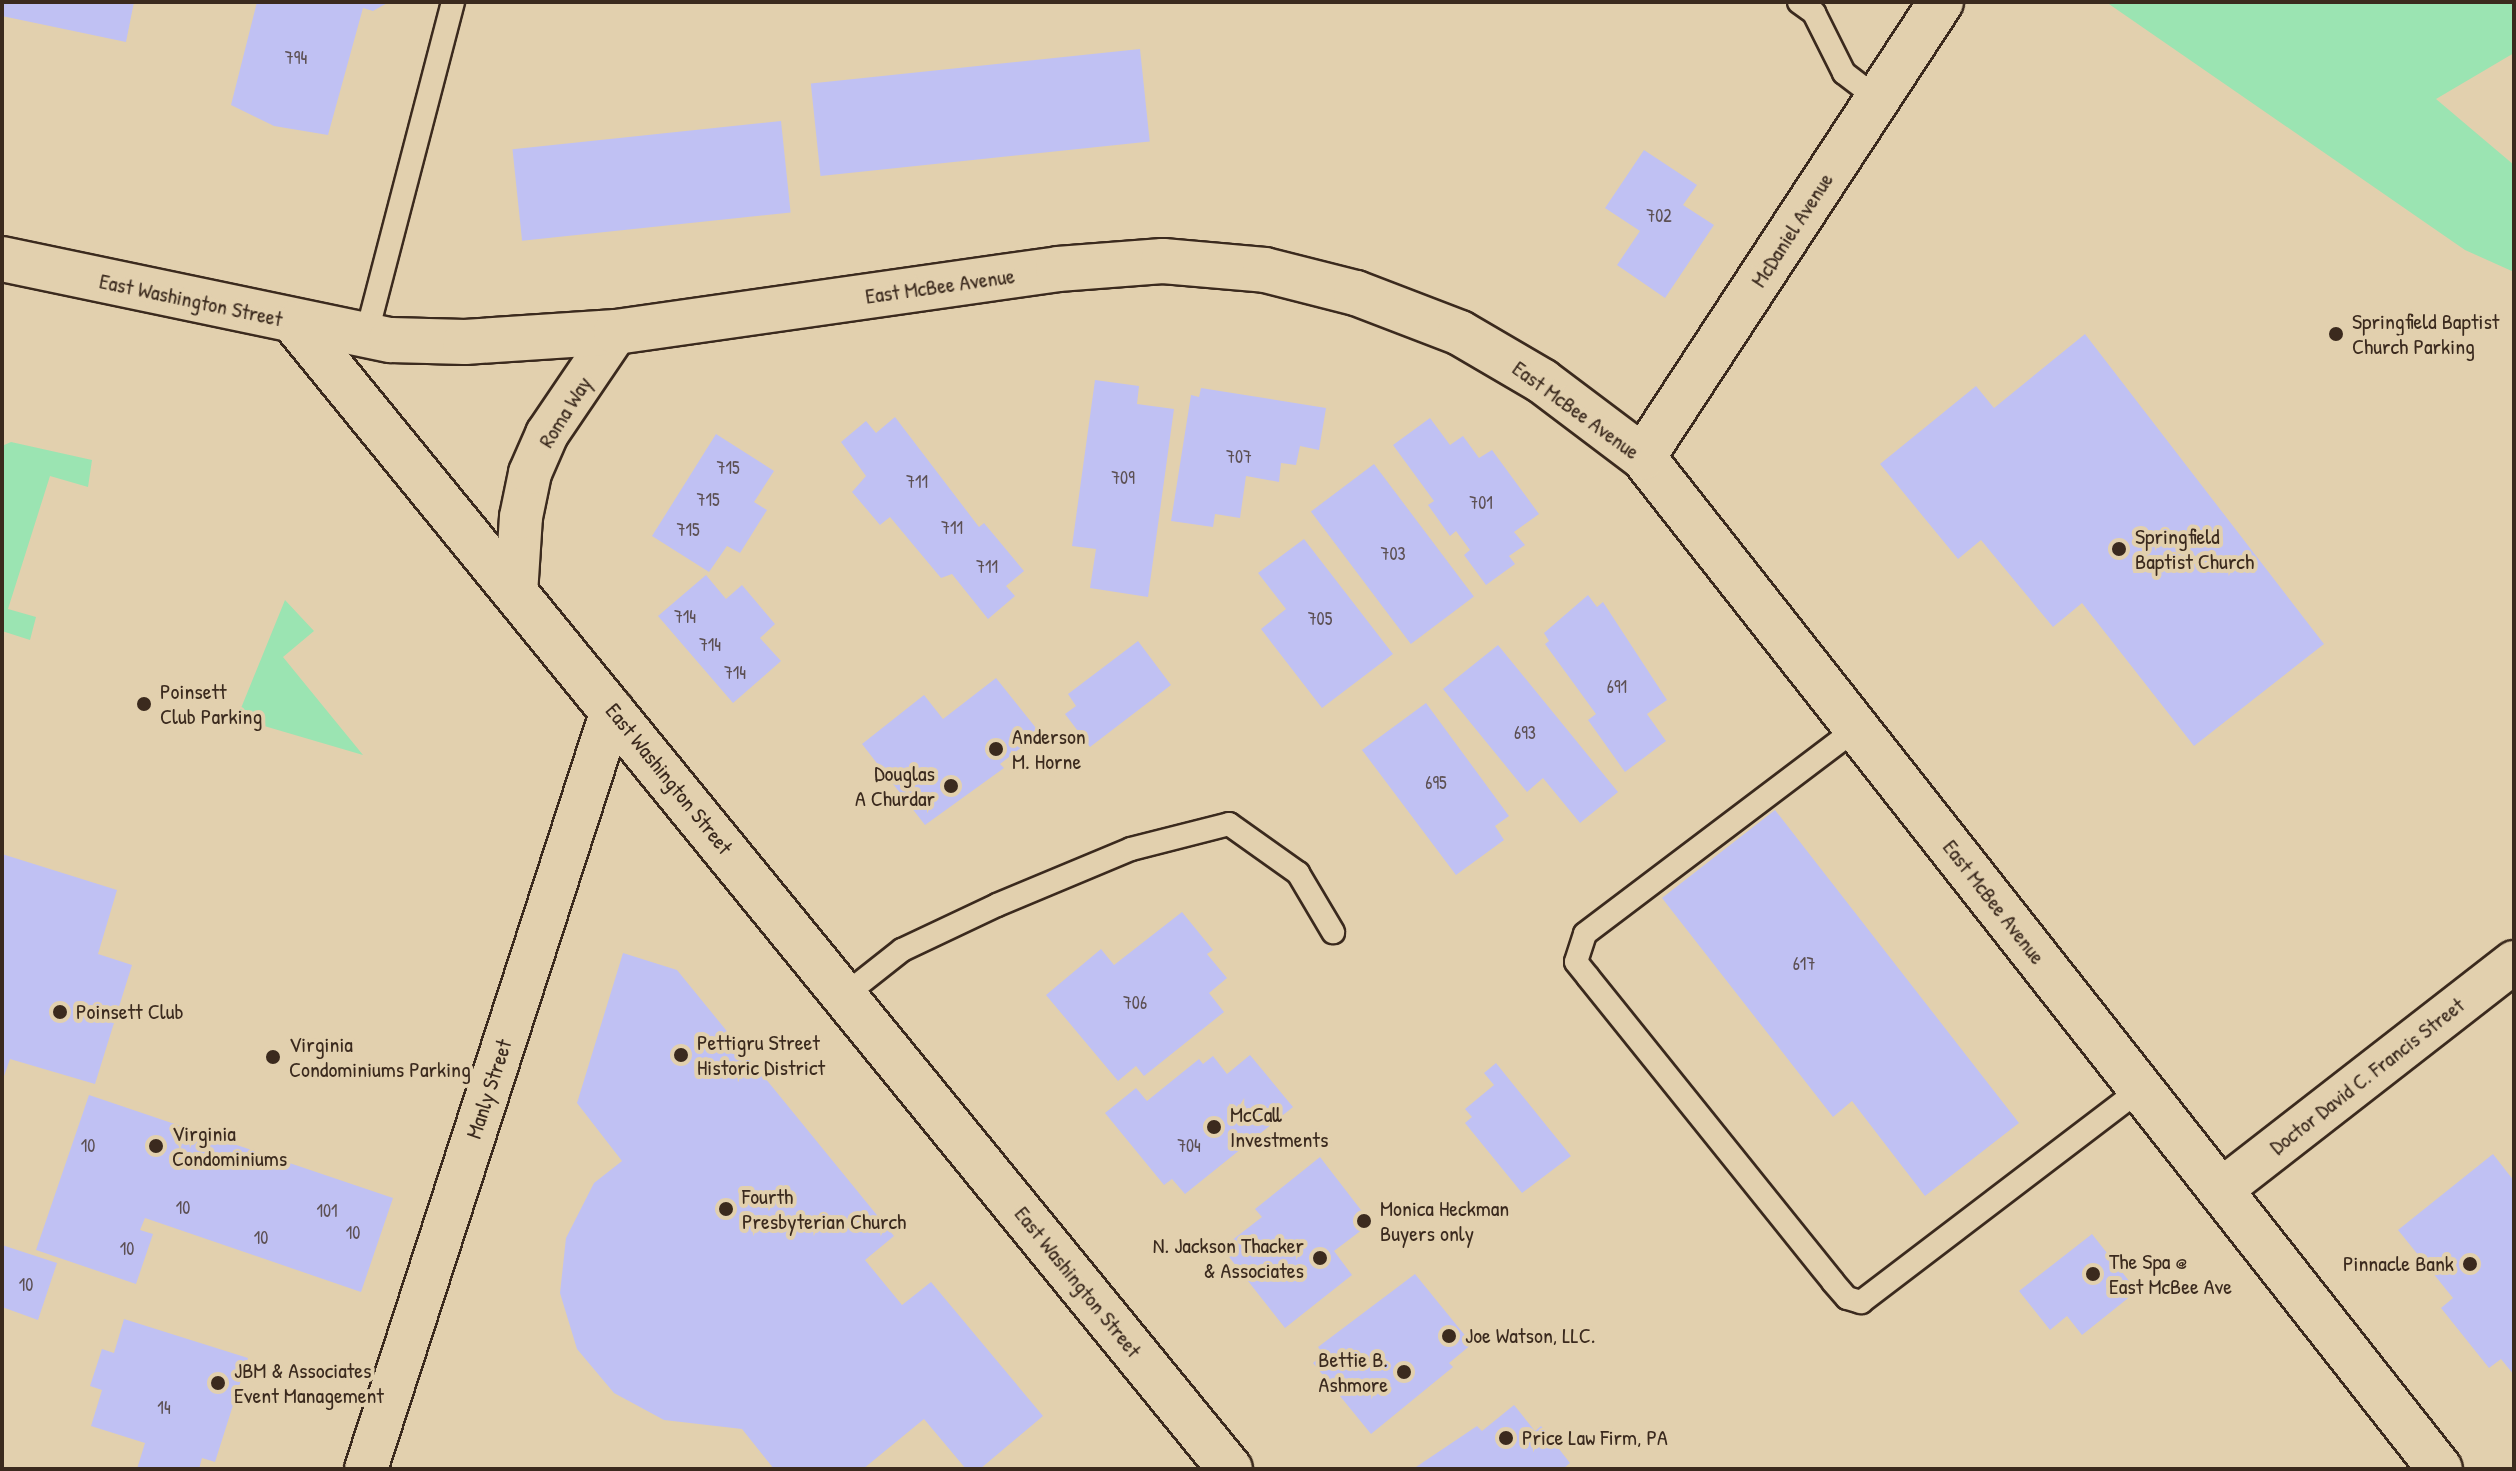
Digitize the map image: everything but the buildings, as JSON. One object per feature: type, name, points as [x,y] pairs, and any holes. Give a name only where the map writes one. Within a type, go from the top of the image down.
[{"type":"street","name":"McDaniel Avenue","points":[[1643,457],[1932,15]]},
{"type":"street","name":"East Washington Street","points":[[2,259],[295,323],[1230,1469]]},
{"type":"street","name":"East McBee Avenue","points":[[295,323],[366,336],[465,342],[616,332],[1058,269],[1163,261],[1265,270],[1356,293],[1460,333],[1542,381],[1643,457],[2221,1190],[2427,1465]]},
{"type":"street","name":"Roma Way","points":[[516,594],[521,517],[530,473],[547,434],[616,332]]},
{"type":"street","name":"Manly Street","points":[[366,1469],[612,710]]},
{"type":"street","name":"Doctor David C. Francis Street","points":[[2221,1190],[2514,962]]},
{"type":"lane","points":[[366,336],[453,2]]},
{"type":"lane","points":[[1799,2],[1814,13],[1844,73],[1878,99]]},
{"type":"lane","points":[[1857,728],[1585,934],[1576,962],[1833,1282],[1847,1298],[1861,1302],[2141,1089]]},
{"type":"lane","points":[[845,995],[902,950],[997,905],[1131,849],[1229,824],[1298,873],[1333,932]]},
{"type":"green space","points":[[2106,2],[2514,2],[2514,53],[2436,99],[2514,165],[2514,272],[2465,250]]},
{"type":"green space","points":[[11,442],[92,460],[88,487],[50,476],[8,609],[36,617],[30,640],[2,631],[2,446]]},
{"type":"green space","points":[[285,600],[314,631],[283,657],[363,755],[237,718]]},
{"type":"place","name":"Springfield Baptist Church Parking","points":[[2336,334]]},
{"type":"place","name":"Springfield Baptist Church","points":[[2119,549]]},
{"type":"place","name":"Poinsett Club Parking","points":[[144,704]]},
{"type":"place","name":"Anderson M. Horne","points":[[996,749]]},
{"type":"place","name":"Douglas A Churdar","points":[[951,786]]},
{"type":"place","name":"Poinsett Club","points":[[60,1012]]},
{"type":"place","name":"Pettigru Street Historic District","points":[[681,1055]]},
{"type":"place","name":"Virginia Condominiums Parking","points":[[273,1057]]},
{"type":"place","name":"McCall Investments","points":[[1214,1127]]},
{"type":"place","name":"Virginia Condominiums","points":[[156,1146]]},
{"type":"place","name":"Fourth Presbyterian Church","points":[[726,1209]]},
{"type":"place","name":"Monica Heckman Buyers only","points":[[1364,1221]]},
{"type":"place","name":"N. Jackson Thacker & Associates","points":[[1320,1258]]},
{"type":"place","name":"Pinnacle Bank","points":[[2470,1264]]},
{"type":"place","name":"The Spa @ East McBee Ave","points":[[2093,1274]]},
{"type":"place","name":"Joe Watson, LLC.","points":[[1449,1336]]},
{"type":"place","name":"Bettie B. Ashmore","points":[[1404,1372]]},
{"type":"place","name":"JBM & Associates Event Management","points":[[218,1383]]},
{"type":"place","name":"Price Law Firm, PA","points":[[1506,1438]]}]
